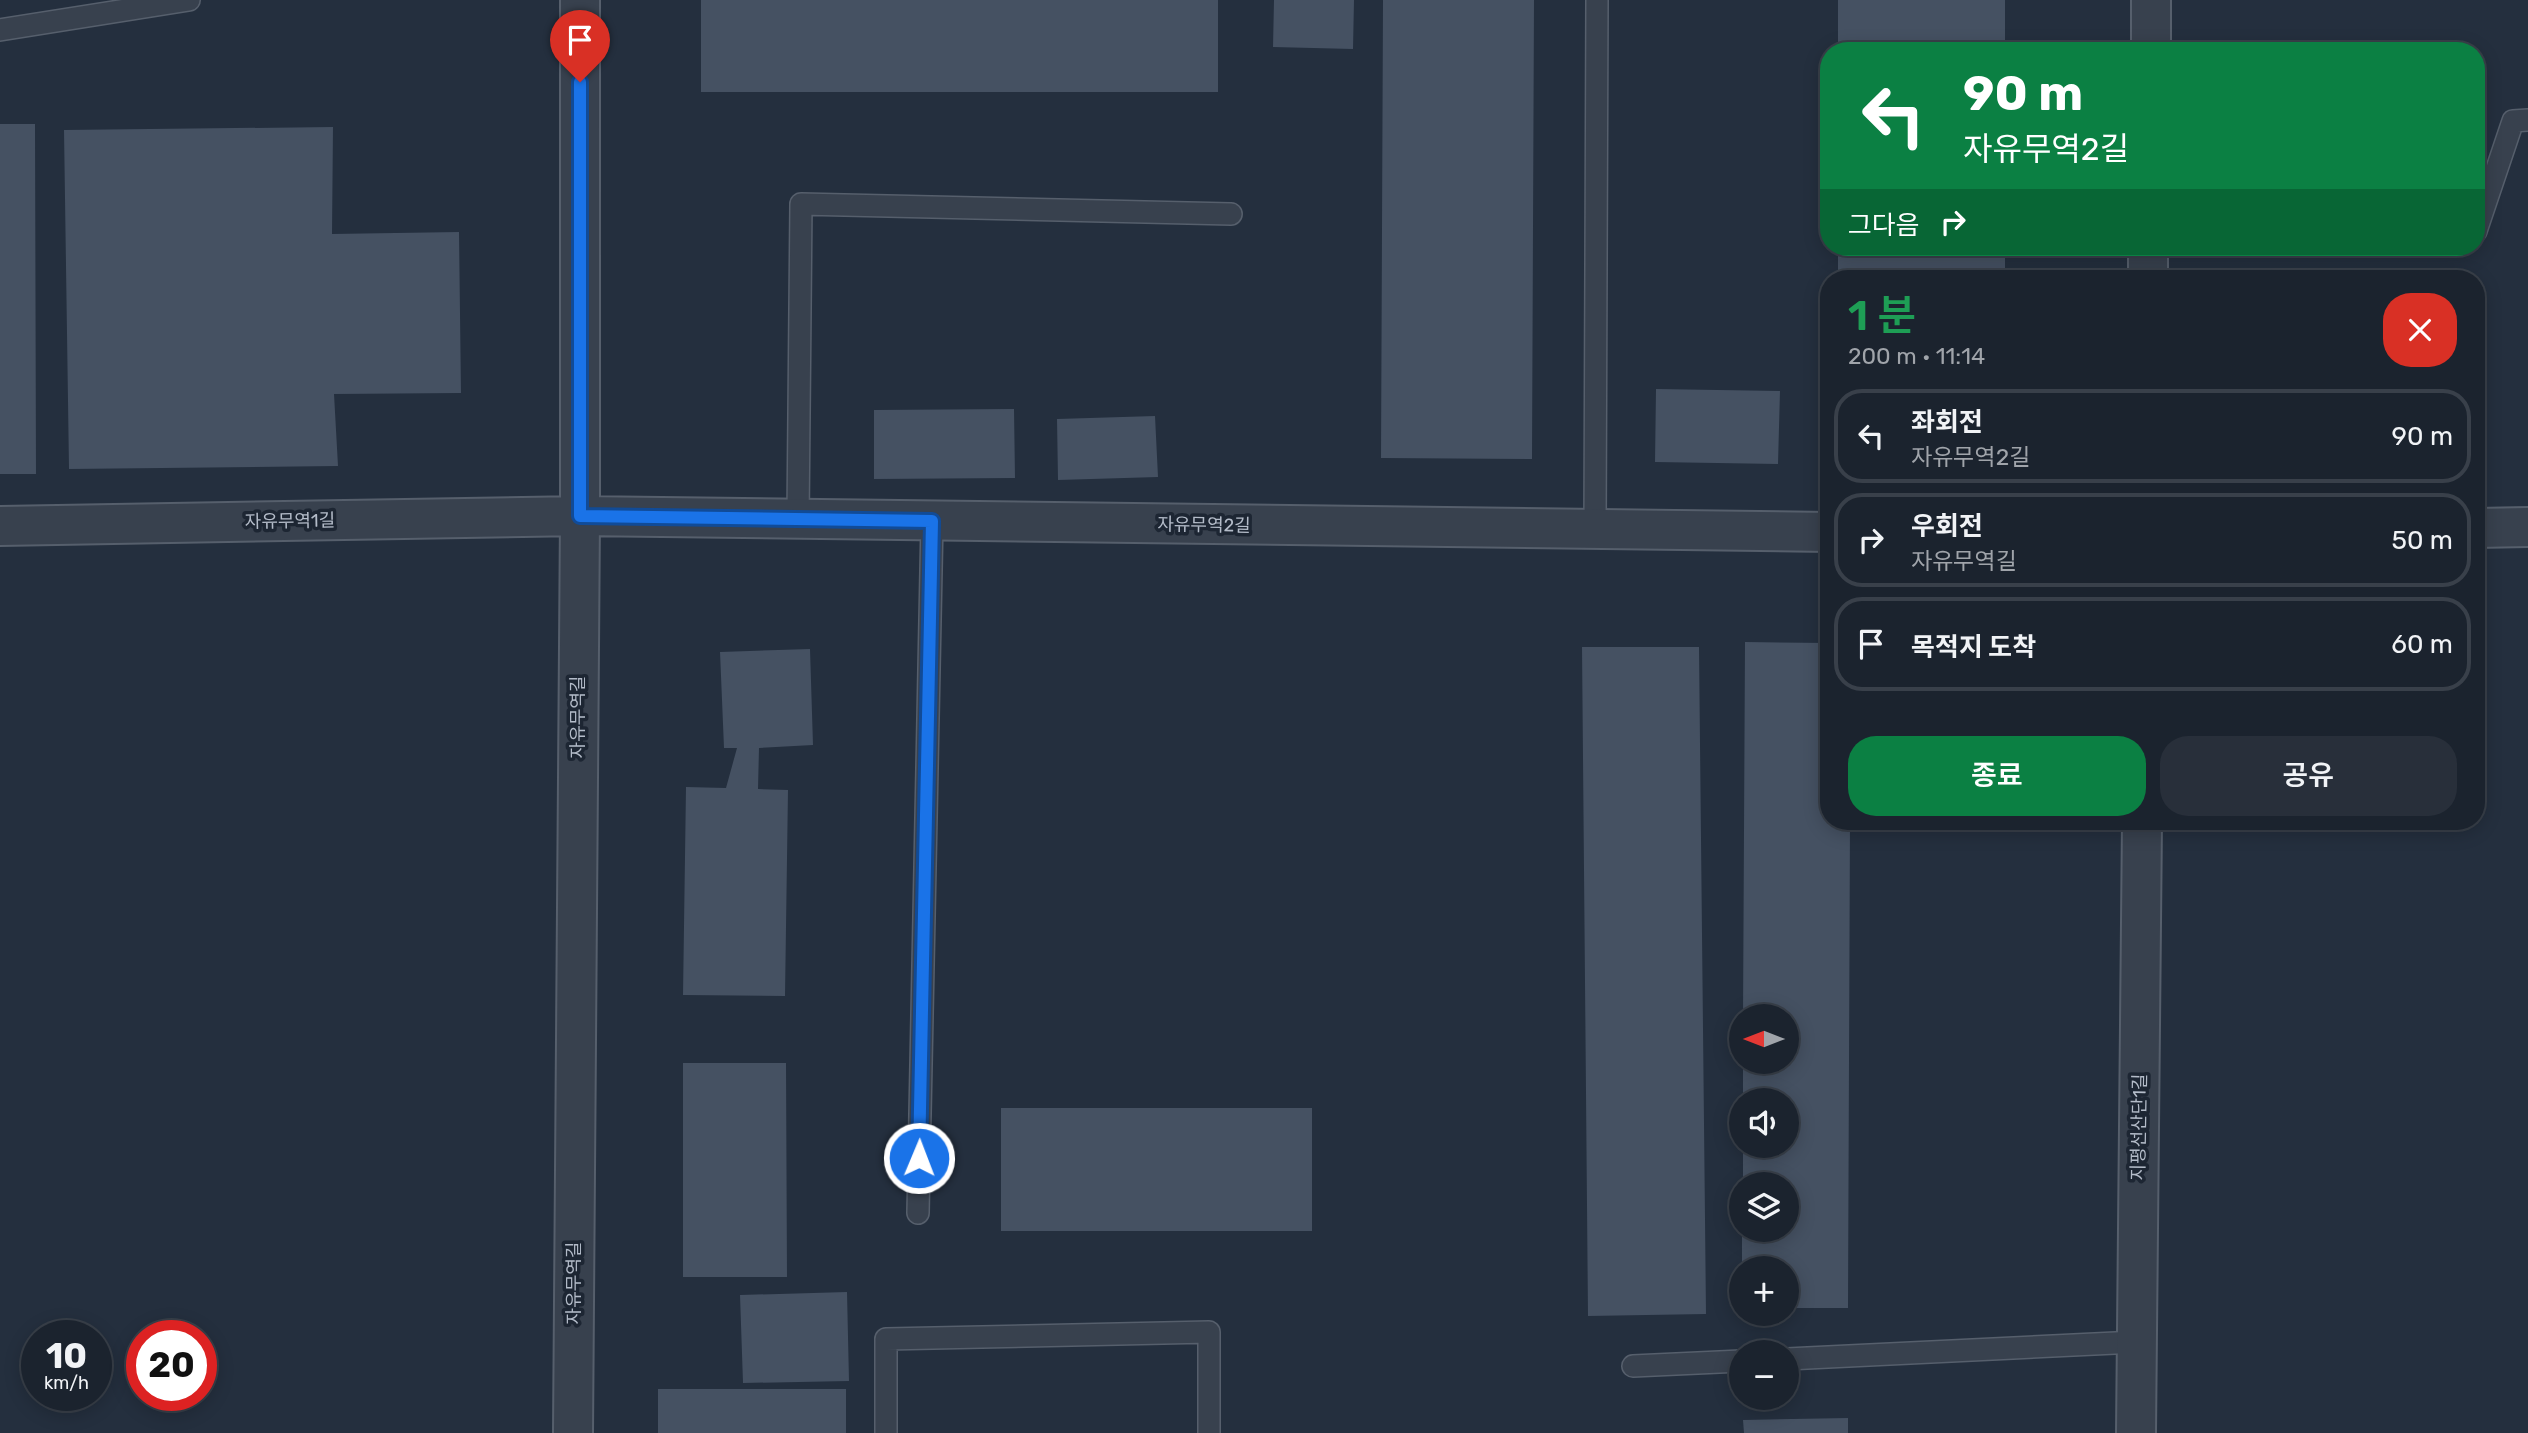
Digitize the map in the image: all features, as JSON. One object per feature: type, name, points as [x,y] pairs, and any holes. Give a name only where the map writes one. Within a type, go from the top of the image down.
[{"type":"street","name":"자유무역길","points":[[573,1433],[580,516],[580,0]]},
{"type":"street","points":[[2151,0],[2151,42]]},
{"type":"street","name":"자유무역2길","points":[[580,516],[1820,532]]},
{"type":"street","name":"자유무역1길","points":[[0,526],[580,516]]},
{"type":"street","points":[[2485,528],[2528,527]]},
{"type":"street","name":"지평선산단1길","points":[[2136,1433],[2142,830]]},
{"type":"lane","points":[[0,30],[190,0]]},
{"type":"lane","points":[[1595,529],[1597,0]]},
{"type":"lane","points":[[2485,204],[2513,121],[2528,120]]},
{"type":"lane","points":[[798,519],[801,204],[1231,214]]},
{"type":"lane","points":[[918,1213],[932,521]]},
{"type":"lane","points":[[886,1433],[886,1339],[1209,1332],[1209,1433]]},
{"type":"lane","points":[[1799,1358],[2136,1342]]},
{"type":"lane","points":[[1633,1366],[1729,1362]]},
{"type":"building","points":[[701,0],[1218,0],[1218,92],[701,92]]},
{"type":"building","points":[[1274,0],[1354,0],[1353,49],[1273,47]]},
{"type":"building","points":[[1383,0],[1534,0],[1532,459],[1381,458]]},
{"type":"building","points":[[1838,0],[2005,0],[2005,42],[1838,42]]},
{"type":"building","points":[[0,124],[35,124],[36,474],[0,474]]},
{"type":"building","points":[[333,127],[332,234],[459,232],[461,393],[334,394],[338,466],[69,469],[64,130]]},
{"type":"building","points":[[1838,256],[2005,256],[2005,270],[1838,270]]},
{"type":"building","points":[[1656,389],[1780,391],[1778,464],[1655,462]]},
{"type":"building","points":[[1014,409],[1015,478],[874,479],[874,410]]},
{"type":"building","points":[[1155,416],[1158,477],[1058,480],[1057,419]]},
{"type":"building","points":[[1745,642],[1820,643],[1820,830],[1850,830],[1848,1308],[1799,1308],[1799,1256],[1742,1256],[1742,1242],[1799,1242],[1799,1172],[1743,1172],[1743,1158],[1799,1158],[1799,1088],[1743,1088],[1743,1074],[1799,1074],[1799,1004],[1743,1004]]},
{"type":"building","points":[[1582,647],[1699,647],[1706,1314],[1588,1316]]},
{"type":"building","points":[[810,649],[813,745],[759,748],[758,789],[788,790],[785,996],[683,995],[686,787],[726,788],[737,748],[724,748],[720,652]]},
{"type":"building","points":[[683,1063],[786,1063],[787,1277],[683,1277]]},
{"type":"building","points":[[1001,1108],[1312,1108],[1312,1231],[1001,1231]]},
{"type":"building","points":[[847,1292],[849,1381],[743,1383],[740,1295]]},
{"type":"building","points":[[658,1389],[846,1389],[846,1433],[658,1433]]},
{"type":"building","points":[[1848,1418],[1848,1433],[1744,1433],[1743,1420]]},
{"type":"route","points":[[580,82],[580,516],[932,521],[919,1158]]}]
